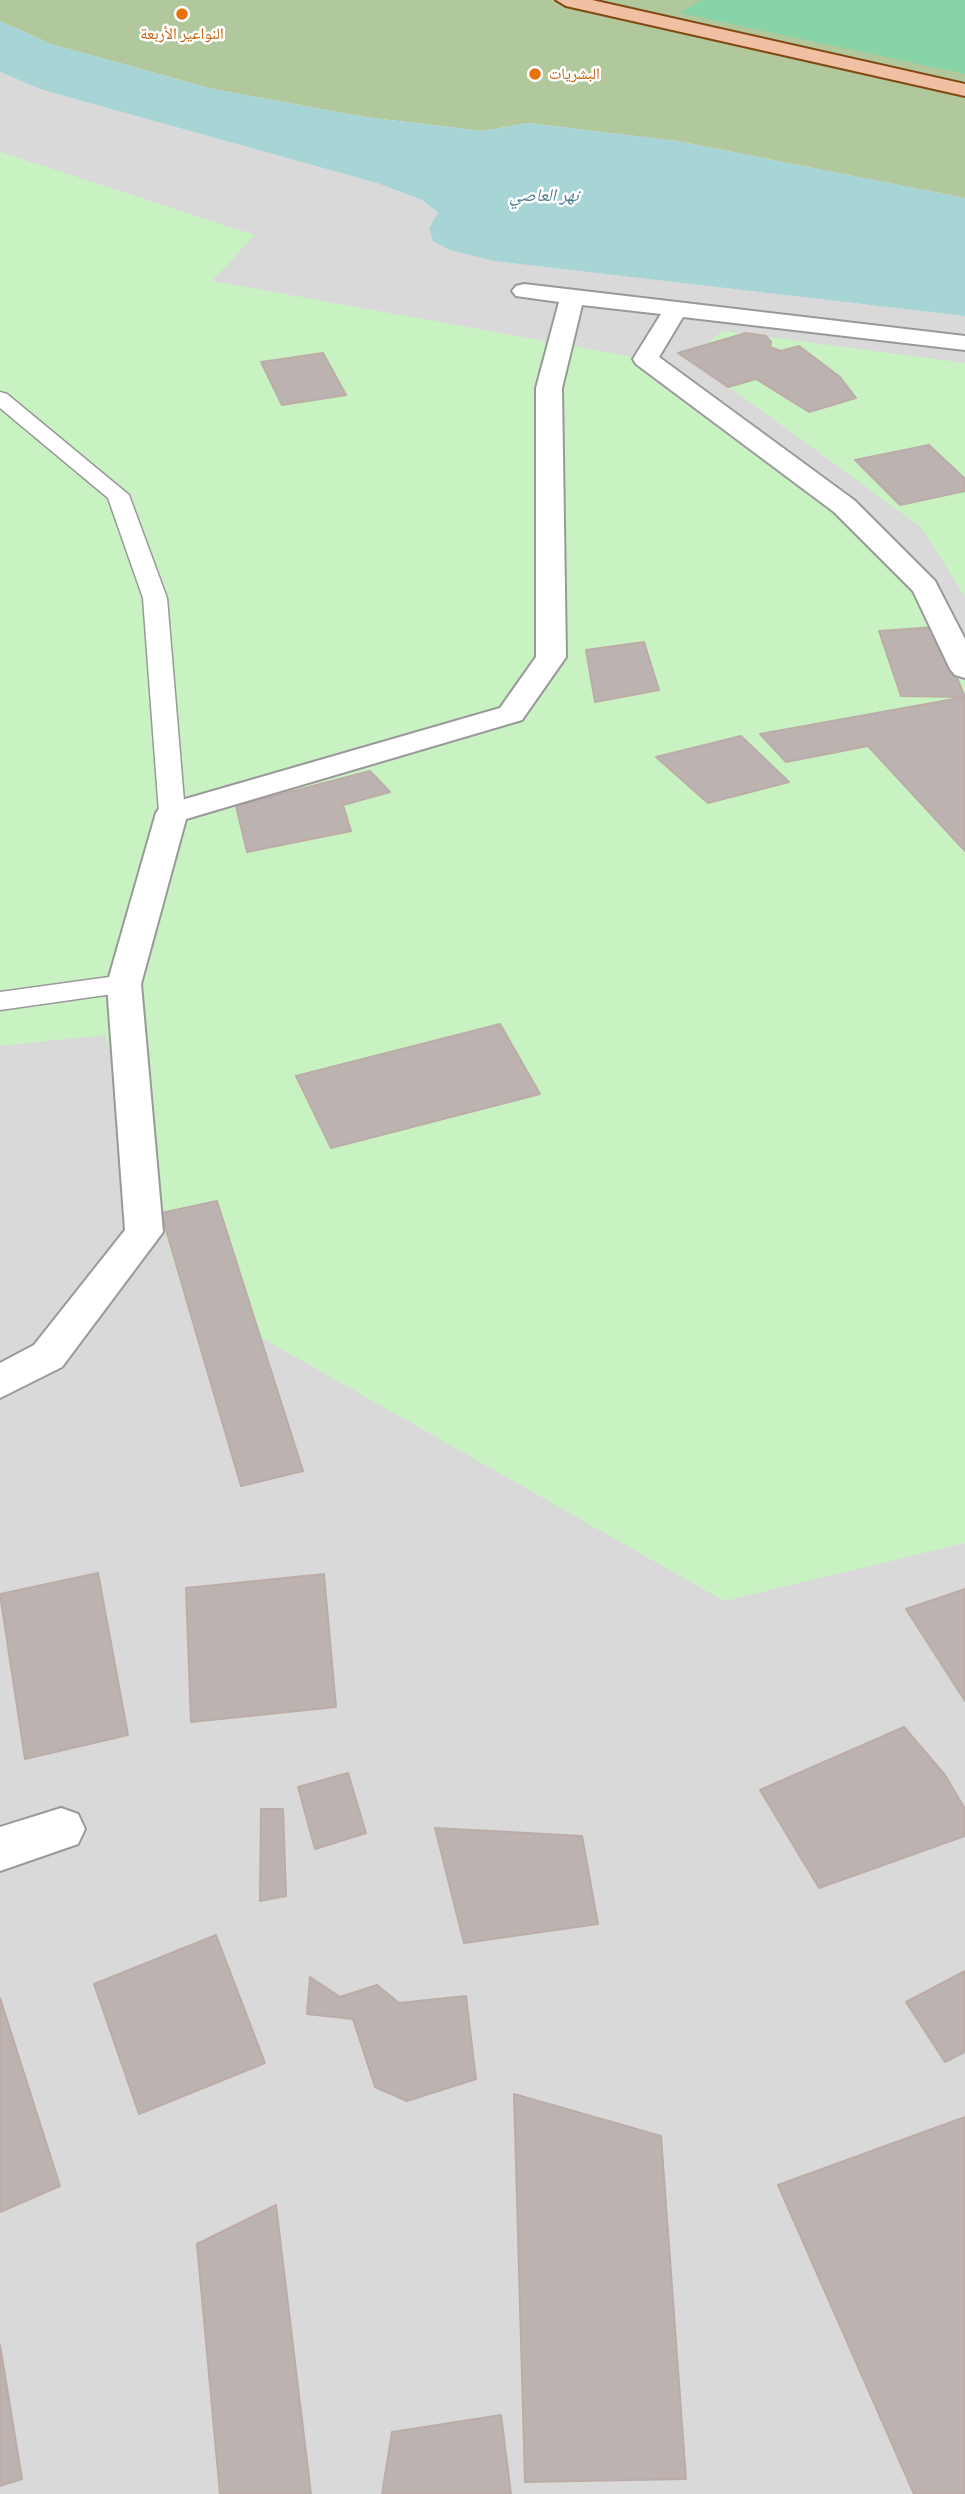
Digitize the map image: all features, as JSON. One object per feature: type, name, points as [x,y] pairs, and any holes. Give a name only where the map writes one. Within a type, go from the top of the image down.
[{"type":"main road","points":[[566,0],[965,90]]},
{"type":"street","points":[[524,291],[965,343]]},
{"type":"street","points":[[0,1382],[48,1356],[144,1232],[124,984],[172,813],[511,714],[551,657],[549,388],[572,296]]},
{"type":"street","points":[[676,309],[645,359],[844,506],[925,587],[965,669]]},
{"type":"street","points":[[0,1849],[61,1829]]},
{"type":"lane","points":[[0,398],[118,495],[155,598],[172,813]]},
{"type":"lane","points":[[0,1001],[124,984]]},
{"type":"shaded area","points":[[0,72],[43,90],[377,183],[422,200],[438,214],[429,228],[494,261],[965,316],[965,2494],[0,2494]]},
{"type":"green space","points":[[0,0],[965,0],[965,198],[677,141],[528,123],[483,131],[365,117],[213,89],[51,44],[0,21]]},
{"type":"green space","points":[[702,0],[965,0],[965,74],[680,13]]},
{"type":"green space","points":[[0,152],[255,235],[212,281],[645,359],[925,587],[965,669],[965,1543],[724,1601],[183,1293],[105,1035],[0,1046]]},
{"type":"green space","points":[[723,331],[965,363],[965,597],[921,527],[688,357]]},
{"type":"water","name":"نهر العاصي","points":[[0,21],[51,44],[213,89],[365,117],[483,131],[528,123],[677,141],[965,198],[965,316],[494,261],[450,250],[433,241],[429,228],[438,213],[422,200],[377,183],[43,90],[0,72]]},
{"type":"building","points":[[746,333],[766,336],[771,342],[770,347],[781,351],[799,346],[840,377],[856,398],[809,412],[756,379],[728,387],[678,353]]},
{"type":"building","points":[[323,353],[346,395],[282,405],[261,362]]},
{"type":"building","points":[[929,445],[965,479],[965,491],[900,505],[855,460]]},
{"type":"building","points":[[936,627],[965,697],[901,696],[879,631]]},
{"type":"building","points":[[644,642],[659,690],[595,702],[586,650]]},
{"type":"building","points":[[965,697],[965,851],[868,746],[786,762],[760,734]]},
{"type":"building","points":[[741,736],[789,782],[708,803],[656,757]]},
{"type":"building","points":[[370,771],[390,792],[343,805],[351,831],[247,852],[236,806]]},
{"type":"building","points":[[500,1024],[540,1094],[331,1148],[296,1076]]},
{"type":"building","points":[[217,1201],[303,1471],[241,1486],[161,1213]]},
{"type":"building","points":[[98,1573],[128,1735],[25,1759],[0,1594]]},
{"type":"building","points":[[324,1574],[336,1707],[191,1722],[186,1588]]},
{"type":"building","points":[[965,1589],[965,1701],[906,1609]]},
{"type":"building","points":[[904,1727],[945,1775],[965,1809],[965,1836],[819,1888],[760,1790]]},
{"type":"building","points":[[348,1773],[366,1833],[315,1849],[298,1787]]},
{"type":"building","points":[[261,1809],[283,1809],[286,1896],[260,1901]]},
{"type":"building","points":[[435,1828],[582,1836],[598,1924],[464,1943]]},
{"type":"building","points":[[216,1935],[265,2063],[139,2114],[94,1984]]},
{"type":"building","points":[[965,1971],[965,2052],[945,2062],[906,2002]]},
{"type":"building","points":[[310,1977],[340,1997],[377,1985],[399,2003],[466,1996],[476,2079],[407,2101],[375,2087],[353,2019],[307,2014]]},
{"type":"building","points":[[0,1998],[60,2186],[0,2212]]},
{"type":"building","points":[[514,2094],[661,2136],[686,2479],[525,2482]]},
{"type":"building","points":[[965,2117],[965,2494],[914,2494],[778,2185]]},
{"type":"building","points":[[276,2205],[311,2494],[220,2494],[197,2244]]},
{"type":"building","points":[[0,2345],[22,2479],[0,2486]]},
{"type":"building","points":[[501,2415],[511,2494],[382,2494],[392,2432]]},
{"type":"place","name":"النواعير الأربعة","points":[[182,14]]},
{"type":"place","name":"البشريات","points":[[535,74]]}]
